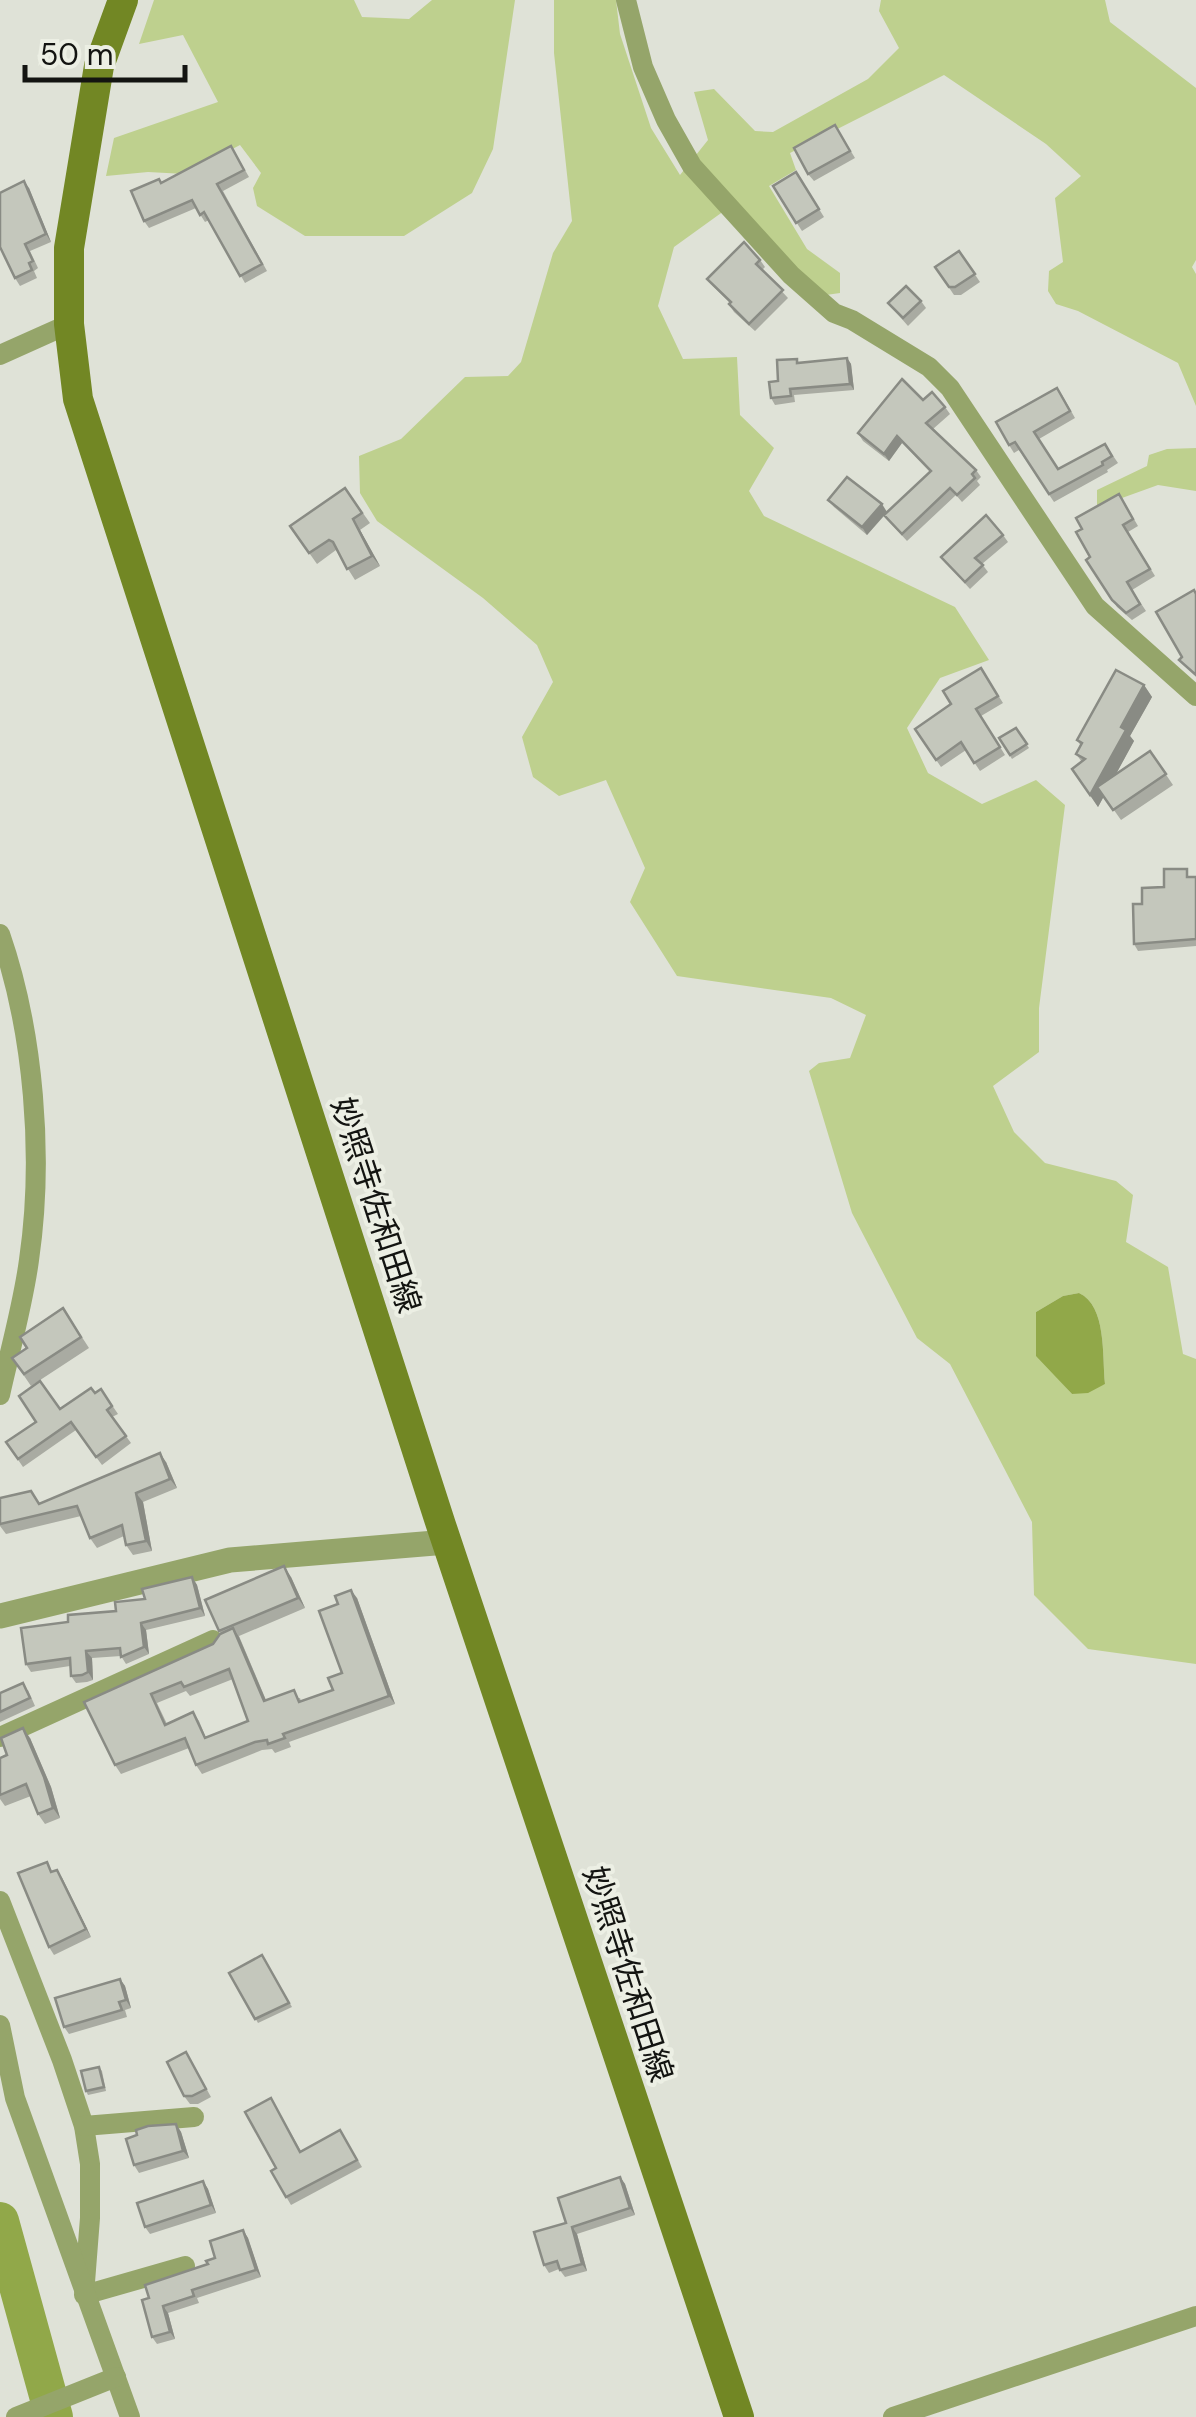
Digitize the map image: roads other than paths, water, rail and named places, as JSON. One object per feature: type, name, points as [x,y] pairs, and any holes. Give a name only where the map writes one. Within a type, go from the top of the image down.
[{"type":"main road","name":"妙照寺佐和田線","points":[[123,0],[100,66],[70,248],[69,324],[78,398],[447,1542],[739,2417]]},
{"type":"street","points":[[626,0],[643,67],[692,166],[790,275],[834,313],[929,367],[950,388],[1095,606],[1196,696]]},
{"type":"street","points":[[0,355],[69,324]]},
{"type":"street","points":[[0,934],[22,1018],[35,1160],[29,1259],[0,1395]]},
{"type":"street","points":[[0,1616],[230,1560],[447,1542]]},
{"type":"street","points":[[0,1737],[213,1640]]},
{"type":"street","points":[[0,1900],[84,2126],[90,2164],[84,2295]]},
{"type":"street","points":[[0,2024],[15,2098],[84,2295],[109,2380],[130,2417]]},
{"type":"street","points":[[84,2126],[194,2117]]},
{"type":"street","points":[[84,2295],[185,2266]]},
{"type":"street","points":[[893,2417],[1196,2316]]},
{"type":"street","points":[[20,2415],[109,2380]]},
{"type":"waterway","points":[[0,2221],[54,2417]]}]
